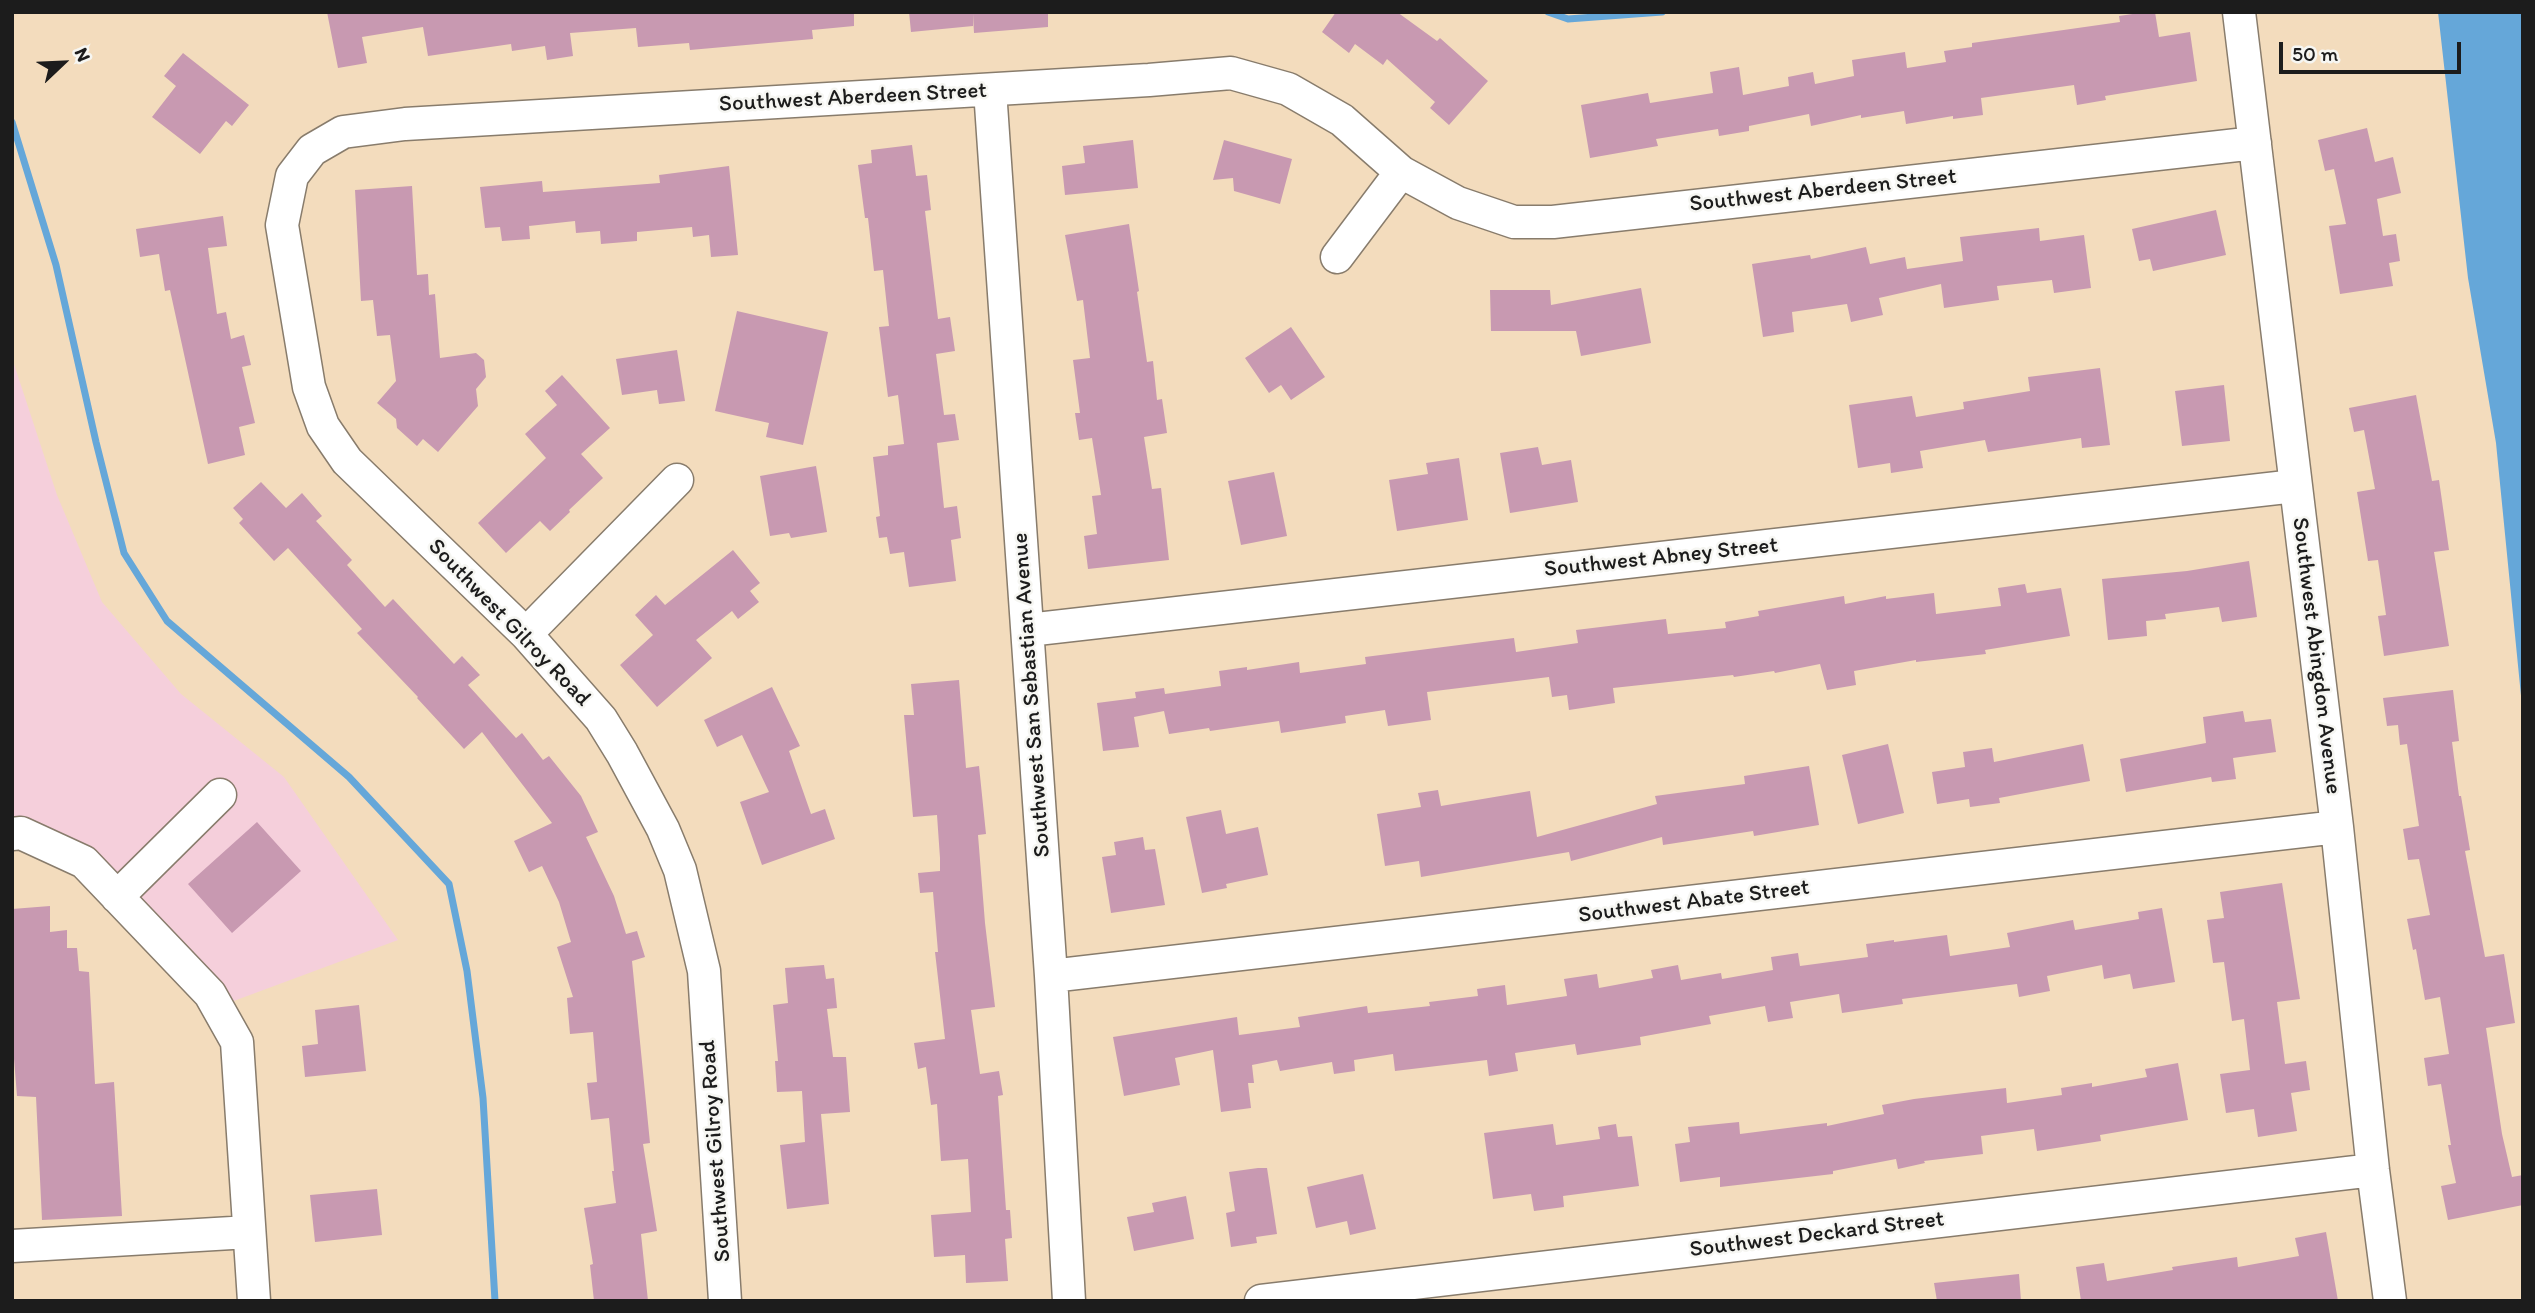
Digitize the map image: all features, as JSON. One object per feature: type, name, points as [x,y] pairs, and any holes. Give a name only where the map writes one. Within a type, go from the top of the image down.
[{"type":"street","name":"Southwest Abingdon Avenue","points":[[2239,12],[2337,827],[2373,1170],[2390,1301]]},
{"type":"street","name":"Southwest Aberdeen Street","points":[[292,176],[312,150],[343,132],[405,124],[990,90],[1231,73],[1288,89],[1342,120],[1401,172],[1458,203],[1514,222],[1553,222],[2255,143]]},
{"type":"street","name":"Southwest San Sebastian Avenue","points":[[990,90],[1051,976],[1069,1301]]},
{"type":"street","points":[[1337,257],[1401,172]]},
{"type":"street","name":"Southwest Gilroy Road","points":[[292,176],[282,225],[309,387],[323,426],[347,461],[526,634],[601,719],[644,793],[680,870],[704,971],[725,1301]]},
{"type":"street","points":[[526,634],[677,480]]},
{"type":"street","name":"Southwest Abney Street","points":[[1028,630],[2295,486]]},
{"type":"street","points":[[117,897],[220,794]]},
{"type":"street","name":"Southwest Abate Street","points":[[1051,976],[2337,827]]},
{"type":"street","points":[[12,834],[21,833],[83,862],[210,994],[237,1042],[254,1301]]},
{"type":"street","name":"Southwest Deckard Street","points":[[1261,1301],[2373,1170]]},
{"type":"street","points":[[12,1246],[249,1232]]},
{"type":"shaded area","points":[[12,358],[57,495],[102,602],[181,694],[284,777],[398,940],[231,1002],[12,821]]},
{"type":"water","points":[[2438,12],[2523,12],[2523,716],[2496,443],[2468,278]]},
{"type":"building","points":[[327,12],[854,12],[854,26],[812,30],[813,39],[690,50],[689,43],[638,47],[636,28],[570,33],[573,56],[547,60],[545,46],[512,51],[511,44],[428,56],[423,27],[362,37],[367,63],[338,68]]},
{"type":"building","points":[[909,12],[1048,12],[1048,27],[974,33],[973,14],[973,26],[911,32]]},
{"type":"building","points":[[1336,12],[1397,12],[1437,41],[1440,38],[1488,81],[1449,125],[1430,108],[1435,102],[1387,59],[1383,65],[1355,44],[1349,53],[1322,32]]},
{"type":"building","points":[[2155,12],[2159,37],[2190,32],[2197,81],[2105,96],[2106,100],[2077,105],[2074,85],[1981,98],[1983,115],[1953,119],[1953,116],[1906,124],[1904,111],[1861,118],[1861,115],[1811,126],[1809,114],[1749,126],[1749,131],[1719,136],[1718,129],[1656,139],[1658,146],[1590,158],[1581,105],[1648,93],[1650,103],[1713,93],[1710,72],[1739,67],[1743,95],[1789,86],[1788,77],[1813,72],[1815,84],[1854,76],[1852,60],[1905,52],[1907,68],[1946,62],[1944,51],[1972,47],[1972,43],[2120,22],[2119,16]]},
{"type":"building","points":[[183,53],[249,105],[232,126],[226,121],[200,154],[152,117],[176,86],[164,76]]},
{"type":"building","points":[[2367,128],[2375,162],[2393,157],[2401,193],[2377,199],[2383,236],[2396,234],[2400,261],[2389,263],[2393,286],[2340,294],[2329,226],[2346,224],[2334,169],[2325,171],[2318,140]]},
{"type":"building","points":[[1133,140],[1138,188],[1065,195],[1062,166],[1085,163],[1083,146]]},
{"type":"building","points":[[1224,140],[1292,159],[1280,204],[1234,191],[1233,178],[1213,180]]},
{"type":"building","points":[[912,145],[916,176],[927,175],[931,210],[925,211],[938,319],[950,317],[955,351],[936,354],[944,415],[955,414],[959,440],[937,443],[944,508],[957,506],[961,538],[951,540],[956,581],[909,587],[904,552],[890,554],[887,537],[879,538],[876,517],[880,516],[873,457],[888,455],[888,446],[904,444],[898,395],[888,397],[879,327],[889,326],[883,270],[874,271],[858,165],[872,163],[871,150]]},
{"type":"building","points":[[729,166],[738,255],[711,257],[709,235],[693,237],[692,227],[637,232],[637,241],[601,244],[600,231],[576,233],[575,221],[529,226],[530,239],[502,241],[500,227],[485,228],[480,187],[542,181],[543,192],[660,183],[659,175]]},
{"type":"building","points":[[412,186],[417,275],[428,274],[429,295],[435,294],[440,358],[476,353],[484,360],[486,377],[476,389],[478,406],[438,452],[423,439],[417,446],[397,428],[396,419],[377,403],[396,381],[390,335],[377,336],[373,300],[361,301],[355,190]]},
{"type":"building","points":[[2216,210],[2226,255],[2153,271],[2150,259],[2139,261],[2132,229]]},
{"type":"building","points":[[223,216],[227,246],[208,248],[217,314],[226,312],[231,339],[244,335],[251,365],[242,367],[255,423],[239,427],[245,455],[208,464],[170,290],[165,291],[159,254],[140,257],[136,229]]},
{"type":"building","points":[[1129,224],[1147,362],[1153,361],[1157,400],[1162,399],[1167,433],[1144,437],[1152,489],[1161,488],[1169,560],[1088,569],[1084,536],[1097,534],[1092,496],[1101,495],[1092,438],[1079,440],[1075,413],[1080,413],[1073,360],[1090,358],[1083,300],[1077,301],[1065,235]]},
{"type":"building","points":[[2039,228],[2040,241],[2084,235],[2091,288],[2054,293],[2052,280],[1997,286],[1999,300],[1944,308],[1941,284],[1879,298],[1883,315],[1851,322],[1847,304],[1792,312],[1794,332],[1763,337],[1752,264],[1810,255],[1811,259],[1866,247],[1870,264],[1905,257],[1907,269],[1963,261],[1960,237]]},
{"type":"building","points":[[1641,288],[1651,343],[1581,356],[1576,331],[1491,331],[1490,290],[1550,290],[1551,305]]},
{"type":"building","points":[[737,311],[828,332],[803,445],[766,437],[769,423],[715,411]]},
{"type":"building","points":[[1291,327],[1325,377],[1291,400],[1281,385],[1269,393],[1245,358]]},
{"type":"building","points":[[677,350],[685,401],[659,404],[657,390],[622,395],[616,359]]},
{"type":"building","points":[[2100,368],[2110,445],[2082,448],[2081,438],[1988,452],[1985,440],[1920,451],[1923,468],[1891,473],[1890,463],[1858,468],[1849,405],[1912,396],[1916,417],[1964,409],[1963,402],[2030,391],[2028,377]]},
{"type":"building","points":[[562,375],[610,428],[581,454],[603,478],[550,531],[540,521],[506,553],[478,523],[546,458],[525,434],[557,405],[545,391]]},
{"type":"building","points":[[2224,385],[2230,441],[2182,446],[2175,391]]},
{"type":"building","points":[[2416,395],[2432,481],[2439,480],[2449,550],[2434,552],[2449,646],[2384,656],[2378,616],[2386,615],[2378,560],[2368,561],[2357,492],[2375,489],[2364,430],[2354,432],[2349,408]]},
{"type":"building","points":[[1538,447],[1542,465],[1571,460],[1578,502],[1510,513],[1500,453]]},
{"type":"building","points":[[1459,458],[1468,520],[1397,531],[1389,480],[1428,474],[1426,463]]},
{"type":"building","points":[[816,466],[827,532],[791,538],[789,533],[770,536],[760,476]]},
{"type":"building","points":[[1274,472],[1287,536],[1241,545],[1228,481]]},
{"type":"building","points":[[261,482],[286,508],[302,493],[322,516],[316,521],[352,560],[347,565],[385,607],[393,599],[454,664],[462,656],[480,675],[468,685],[516,738],[522,733],[543,760],[549,756],[581,796],[598,832],[586,837],[614,896],[626,934],[637,931],[645,957],[632,961],[650,1143],[643,1144],[657,1231],[641,1234],[648,1301],[594,1301],[590,1265],[593,1264],[584,1208],[616,1203],[609,1118],[591,1120],[587,1083],[597,1082],[593,1032],[570,1034],[567,998],[573,997],[557,947],[571,942],[559,902],[542,866],[529,872],[514,841],[552,823],[482,732],[464,749],[357,633],[362,629],[288,548],[274,561],[239,523],[243,519],[233,508]]},
{"type":"building","points":[[733,550],[760,583],[750,591],[759,602],[738,619],[732,611],[696,640],[712,658],[657,707],[620,665],[653,635],[635,615],[656,595],[665,605]]},
{"type":"building","points":[[2249,561],[2257,617],[2222,622],[2219,607],[2165,614],[2166,619],[2146,621],[2147,636],[2108,640],[2102,579],[2187,571]]},
{"type":"building","points":[[2025,584],[2027,593],[2061,588],[2070,636],[1985,650],[1986,654],[1916,660],[1854,671],[1856,685],[1827,690],[1820,664],[1775,673],[1613,688],[1615,703],[1569,710],[1567,695],[1552,697],[1549,677],[1427,692],[1431,720],[1388,726],[1385,710],[1345,716],[1346,723],[1281,733],[1279,721],[1169,734],[1164,711],[1134,717],[1139,747],[1103,751],[1097,703],[1136,698],[1135,692],[1164,688],[1165,694],[1221,686],[1219,671],[1247,667],[1247,670],[1299,662],[1300,673],[1366,664],[1365,657],[1514,638],[1516,652],[1578,643],[1576,630],[1666,619],[1668,634],[1726,628],[1725,622],[1759,616],[1758,611],[1844,596],[1845,604],[1886,596],[1886,599],[1934,593],[1936,614],[2001,606],[1998,588]]},
{"type":"building","points":[[959,680],[966,768],[979,766],[986,834],[978,835],[995,1007],[971,1010],[980,1074],[999,1071],[1003,1095],[998,1096],[1006,1210],[1010,1210],[1012,1238],[1005,1239],[1008,1281],[966,1283],[965,1255],[934,1257],[931,1215],[971,1212],[968,1159],[941,1161],[937,1104],[931,1105],[926,1067],[918,1069],[914,1043],[945,1039],[935,952],[938,952],[933,892],[920,893],[918,873],[940,871],[940,858],[937,815],[913,817],[904,715],[914,715],[911,684]]},
{"type":"building","points":[[772,687],[800,746],[789,751],[811,814],[825,809],[835,839],[762,865],[740,802],[769,792],[742,735],[717,747],[704,720]]},
{"type":"building","points":[[2453,690],[2459,741],[2452,742],[2470,850],[2465,851],[2485,957],[2504,954],[2515,1023],[2486,1028],[2502,1134],[2512,1177],[2523,1175],[2523,1205],[2448,1220],[2441,1186],[2456,1183],[2448,1145],[2451,1145],[2441,1084],[2428,1086],[2424,1058],[2449,1054],[2440,997],[2425,1000],[2416,949],[2413,950],[2407,919],[2430,915],[2419,859],[2408,860],[2403,829],[2419,826],[2407,744],[2400,745],[2398,725],[2387,726],[2383,698]]},
{"type":"building","points":[[2243,711],[2245,722],[2271,719],[2276,752],[2233,758],[2236,779],[2212,782],[2211,777],[2126,792],[2120,759],[2206,743],[2203,717]]},
{"type":"building","points":[[1888,744],[1904,813],[1858,824],[1842,755]]},
{"type":"building","points":[[2083,744],[2090,781],[1999,798],[2000,803],[1970,807],[1969,799],[1937,804],[1932,772],[1965,767],[1963,752],[1992,748],[1994,762]]},
{"type":"building","points":[[1809,766],[1819,825],[1754,836],[1753,831],[1663,845],[1662,837],[1571,861],[1569,852],[1421,877],[1419,861],[1385,866],[1377,814],[1421,807],[1418,793],[1438,790],[1441,806],[1530,791],[1537,837],[1657,804],[1655,796],[1745,784],[1744,776]]},
{"type":"building","points":[[1221,810],[1226,834],[1258,827],[1268,875],[1226,884],[1227,888],[1202,893],[1186,817]]},
{"type":"building","points":[[257,822],[301,871],[232,933],[188,884]]},
{"type":"building","points":[[1143,837],[1145,850],[1155,849],[1165,905],[1111,913],[1102,857],[1116,855],[1114,842]]},
{"type":"building","points":[[2282,883],[2300,999],[2277,1002],[2285,1064],[2306,1061],[2310,1090],[2291,1093],[2297,1131],[2258,1137],[2254,1109],[2226,1113],[2220,1074],[2250,1070],[2244,1019],[2232,1021],[2224,962],[2213,963],[2207,920],[2224,918],[2220,892]]},
{"type":"building","points":[[50,906],[50,932],[67,930],[67,948],[77,948],[79,971],[89,972],[95,1084],[114,1082],[122,1216],[42,1220],[36,1097],[17,1096],[12,1034],[12,909]]},
{"type":"building","points":[[2162,908],[2175,982],[2133,989],[2130,974],[2104,979],[2102,965],[2047,976],[2050,991],[2019,997],[2017,984],[1902,999],[1903,1004],[1842,1013],[1839,994],[1790,1002],[1793,1018],[1768,1022],[1765,1006],[1709,1016],[1711,1024],[1640,1037],[1641,1045],[1577,1055],[1575,1044],[1515,1053],[1518,1071],[1489,1076],[1487,1060],[1395,1071],[1393,1054],[1354,1060],[1355,1071],[1334,1074],[1332,1062],[1280,1071],[1277,1060],[1252,1065],[1254,1083],[1248,1083],[1251,1108],[1221,1112],[1213,1050],[1175,1058],[1180,1085],[1124,1096],[1113,1037],[1237,1017],[1239,1035],[1300,1027],[1298,1017],[1367,1006],[1368,1013],[1430,1006],[1429,1002],[1478,996],[1477,989],[1505,985],[1507,1005],[1567,996],[1564,979],[1597,974],[1599,988],[1653,978],[1651,970],[1678,965],[1681,980],[1721,973],[1722,979],[1773,970],[1771,957],[1798,953],[1800,966],[1868,957],[1866,944],[1894,940],[1947,935],[1950,956],[2010,947],[2007,933],[2073,920],[2075,930],[2139,919],[2138,912]]},
{"type":"building","points":[[824,965],[826,979],[834,978],[837,1008],[827,1009],[833,1057],[846,1057],[850,1112],[821,1114],[829,1204],[787,1209],[780,1145],[805,1142],[802,1091],[777,1092],[775,1061],[778,1061],[773,1005],[788,1003],[785,968]]},
{"type":"building","points":[[359,1005],[366,1071],[305,1077],[302,1046],[318,1044],[315,1010]]},
{"type":"building","points":[[2178,1063],[2188,1120],[2100,1135],[2101,1141],[2037,1151],[2034,1129],[1981,1136],[1983,1154],[1924,1161],[1925,1163],[1898,1169],[1896,1159],[1833,1171],[1833,1174],[1720,1187],[1720,1177],[1680,1182],[1675,1144],[1690,1142],[1688,1127],[1739,1122],[1740,1134],[1827,1123],[1827,1126],[1884,1114],[1882,1105],[2006,1088],[2007,1103],[2062,1095],[2061,1088],[2092,1083],[2092,1087],[2147,1077],[2145,1069]]},
{"type":"building","points":[[1553,1124],[1556,1145],[1600,1139],[1598,1127],[1616,1124],[1618,1137],[1632,1136],[1639,1186],[1563,1196],[1564,1207],[1534,1211],[1531,1194],[1493,1199],[1484,1133]]},
{"type":"building","points":[[1267,1168],[1277,1234],[1256,1237],[1257,1243],[1231,1247],[1226,1213],[1235,1211],[1229,1172]]},
{"type":"building","points":[[1363,1174],[1376,1229],[1350,1235],[1347,1221],[1316,1228],[1307,1187]]},
{"type":"building","points":[[377,1189],[382,1235],[315,1242],[310,1195]]},
{"type":"building","points":[[1186,1196],[1194,1239],[1134,1251],[1127,1217],[1154,1212],[1152,1203]]},
{"type":"building","points":[[2326,1232],[2338,1301],[2081,1301],[2076,1267],[2104,1263],[2107,1281],[2237,1257],[2238,1267],[2299,1256],[2295,1238]]},
{"type":"building","points":[[2019,1274],[2021,1301],[1937,1301],[1934,1283]]},
{"type":"waterway","points":[[1548,12],[1568,19],[1662,12]]},
{"type":"waterway","points":[[12,122],[56,265],[124,553],[167,621],[349,777],[449,884],[467,971],[483,1098],[495,1301]]}]
